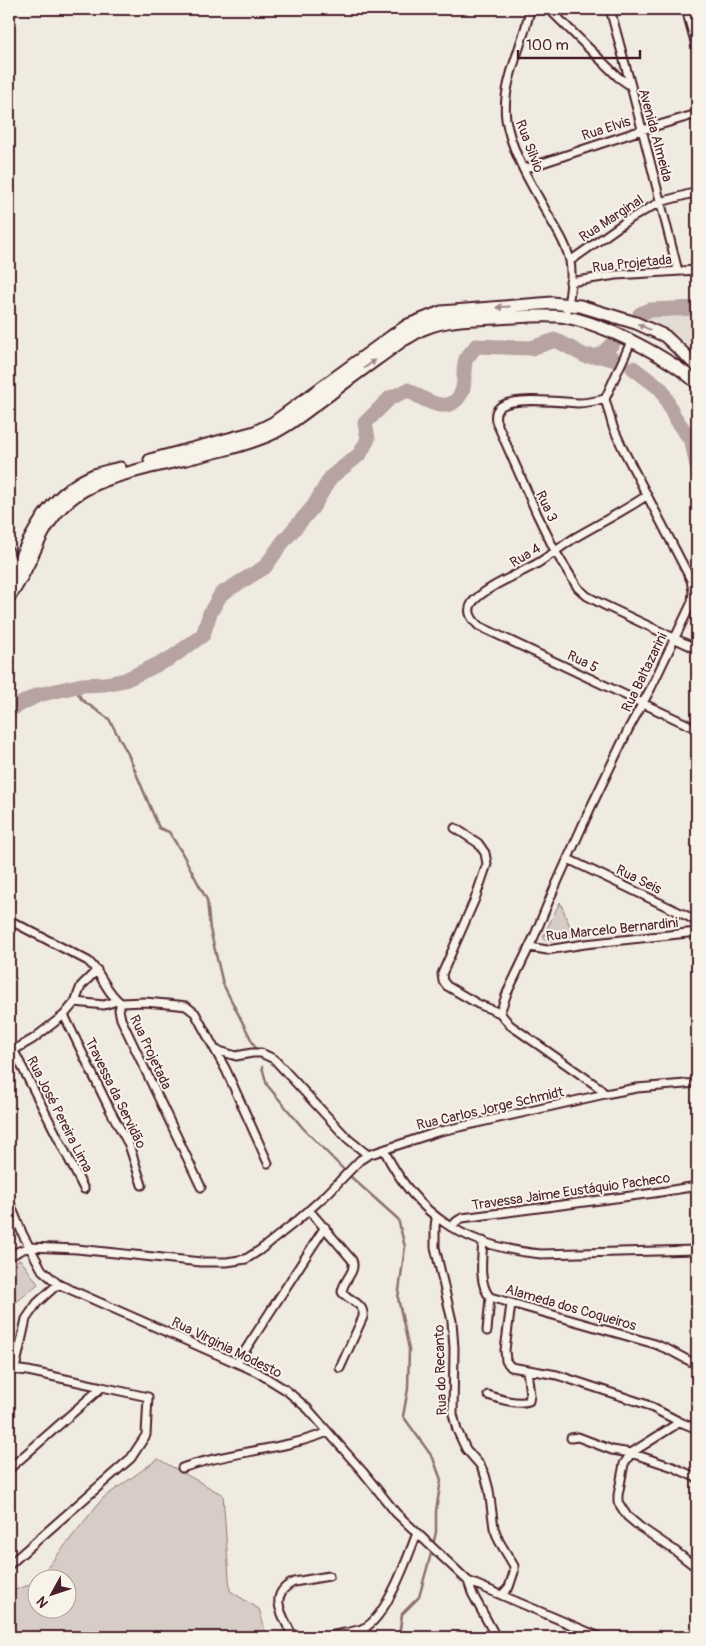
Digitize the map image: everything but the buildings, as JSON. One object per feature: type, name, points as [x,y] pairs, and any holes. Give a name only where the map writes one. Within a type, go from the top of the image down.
[{"type":"main road","points":[[11,576],[36,528],[54,501],[80,482],[94,475],[255,432],[290,412],[400,330],[441,312],[552,303],[580,306],[621,318],[658,333],[671,342],[697,366]]},
{"type":"main road","points":[[9,597],[23,576],[43,532],[57,512],[68,501],[90,486],[118,476],[243,444],[270,434],[293,422],[403,340],[422,329],[460,320],[533,316],[566,317],[596,325],[631,342],[686,372],[697,383]]},
{"type":"main road","points":[[610,332],[615,322],[621,318]]},
{"type":"main road","points":[[662,358],[669,353],[671,342]]},
{"type":"street","name":"Rua Silvio","points":[[530,9],[508,86],[505,104],[506,120],[524,169],[563,243],[570,261],[570,285],[566,317]]},
{"type":"street","name":"Avenida Almeida","points":[[549,9],[618,76],[631,86],[678,270]]},
{"type":"street","points":[[610,9],[631,86]]},
{"type":"street","points":[[686,9],[697,50]]},
{"type":"street","name":"Rua Elvis","points":[[524,169],[697,114]]},
{"type":"street","name":"Rua Marginal","points":[[570,261],[628,220],[660,202],[697,192]]},
{"type":"street","name":"Rua Projetada","points":[[570,285],[616,275],[697,270]]},
{"type":"street","name":"Rua Silvio","points":[[570,285],[580,306]]},
{"type":"street","points":[[605,399],[631,342]]},
{"type":"street","name":"Rua Baltazarini","points":[[500,1014],[507,993],[530,948],[590,809],[692,602],[691,580],[646,496],[613,427],[605,399]]},
{"type":"street","name":"Rua 3","points":[[605,399],[588,403],[522,401],[504,404],[496,412],[496,421],[536,514],[555,551],[578,588],[587,596],[612,609],[697,649]]},
{"type":"street","name":"Rua 4","points":[[471,606],[482,594],[539,562],[646,496]]},
{"type":"street","points":[[9,551],[11,576]]},
{"type":"street","name":"Rua 5","points":[[471,606],[470,617],[479,626],[697,730]]},
{"type":"street","points":[[455,828],[478,843],[485,853],[487,864],[476,899],[442,978],[447,986],[500,1014],[510,1025],[597,1086],[605,1094]]},
{"type":"street","name":"Rua Seis","points":[[568,859],[689,916],[697,922]]},
{"type":"street","name":"Rua Projetada","points":[[9,920],[88,961],[97,970],[111,995],[119,1002],[119,1010],[124,1026],[201,1188]]},
{"type":"street","name":"Rua Marcelo Bernardini","points":[[530,948],[547,950],[697,932]]},
{"type":"street","points":[[11,1052],[33,1039],[64,1015],[75,1002],[81,986],[97,970]]},
{"type":"street","points":[[75,1002],[104,1005],[119,1002],[157,1003],[186,1006],[195,1013],[226,1070],[268,1162]]},
{"type":"street","name":"Travessa da Servidão","points":[[64,1015],[129,1145],[142,1185]]},
{"type":"street","points":[[216,1050],[236,1056],[256,1053],[264,1054],[274,1059],[348,1140],[368,1155]]},
{"type":"street","name":"Rua José Pereira Lima","points":[[11,1052],[84,1188]]},
{"type":"street","points":[[226,1070],[236,1056]]},
{"type":"street","name":"Rua Carlos Jorge Schmidt","points":[[29,1247],[77,1249],[201,1262],[246,1259],[309,1210],[360,1160],[368,1155],[437,1132],[605,1094],[637,1088],[697,1083]]},
{"type":"street","points":[[384,1150],[396,1173],[417,1201],[436,1218],[468,1236],[483,1241],[509,1249],[541,1254],[697,1250]]},
{"type":"street","name":"Travessa Jaime Eustáquio Pacheco","points":[[451,1227],[462,1218],[697,1186]]},
{"type":"street","name":"Rua Virginia Modesto","points":[[9,1202],[29,1247],[42,1270],[58,1284],[258,1372],[286,1390],[308,1409],[396,1513],[468,1581]]},
{"type":"street","points":[[309,1210],[348,1254],[354,1264],[342,1292],[357,1303],[364,1313],[340,1368]]},
{"type":"street","name":"Rua do Recanto","points":[[436,1218],[434,1227],[435,1247],[452,1321],[454,1348],[453,1414],[457,1430],[466,1450],[480,1465],[485,1475],[494,1528],[499,1541],[514,1566],[509,1587],[502,1595]]},
{"type":"street","points":[[237,1363],[325,1227]]},
{"type":"street","name":"Alameda dos Coqueiros","points":[[483,1241],[483,1281],[487,1294],[490,1297],[655,1344],[697,1365]]},
{"type":"street","points":[[9,1257],[29,1247]]},
{"type":"street","points":[[9,1374],[12,1370],[26,1319],[37,1303],[58,1284]]},
{"type":"street","points":[[487,1331],[490,1297]]},
{"type":"street","points":[[511,1304],[506,1360],[511,1367],[557,1375],[645,1404],[697,1429]]},
{"type":"street","points":[[9,1564],[131,1458],[146,1435],[148,1397],[102,1386],[12,1370]]},
{"type":"street","points":[[488,1395],[514,1401],[529,1401],[527,1370]]},
{"type":"street","points":[[9,1469],[102,1386]]},
{"type":"street","points":[[690,1426],[697,1421]]},
{"type":"street","points":[[680,1422],[631,1453],[624,1464],[618,1502],[622,1509],[648,1534],[674,1550],[697,1568]]},
{"type":"street","points":[[182,1468],[236,1454],[296,1442],[328,1432]]},
{"type":"street","points":[[571,1438],[578,1437],[612,1450],[631,1453],[673,1467],[697,1478]]},
{"type":"street","points":[[328,1637],[363,1628],[381,1613],[401,1573],[417,1534]]},
{"type":"street","points":[[293,1637],[280,1610],[282,1591],[294,1582],[329,1576]]},
{"type":"street","points":[[468,1581],[600,1637]]},
{"type":"street","points":[[468,1581],[472,1593],[496,1637]]},
{"type":"street","points":[[363,1628],[368,1637]]},
{"type":"shaded area","points":[[648,315],[697,315],[697,356],[677,335],[645,321]]},
{"type":"shaded area","points":[[560,902],[574,936],[548,941],[544,940],[543,937]]},
{"type":"shaded area","points":[[20,1259],[38,1284],[13,1305],[11,1315],[9,1314],[9,1266]]},
{"type":"shaded area","points":[[158,1459],[223,1495],[230,1591],[259,1609],[267,1637],[9,1637],[9,1592],[28,1585],[28,1618],[78,1618],[78,1568],[47,1568],[103,1498]]},
{"type":"waterway","points":[[640,314],[649,310],[697,308]]},
{"type":"waterway","points":[[9,710],[38,695],[82,685],[105,684],[125,680],[171,658],[203,635],[210,613],[221,594],[265,567],[282,543],[313,507],[331,477],[360,454],[368,439],[365,423],[390,398],[408,390],[429,402],[444,405],[451,404],[462,391],[466,359],[476,346],[531,348],[556,340],[585,356],[600,356],[616,360]]},
{"type":"waterway","points":[[600,356],[613,343]]},
{"type":"waterway","points":[[633,368],[662,390],[674,416],[692,442],[697,467]]},
{"type":"waterway","points":[[74,687],[82,700],[109,719],[128,754],[159,828],[169,832],[207,900],[210,929],[223,984],[256,1049]]},
{"type":"waterway","points":[[262,1067],[267,1085],[303,1128],[351,1177],[398,1219],[405,1247],[398,1298],[409,1349],[408,1389],[403,1416],[433,1458],[441,1480],[433,1545]]},
{"type":"waterway","points":[[399,1637],[402,1614],[419,1597],[432,1550]]}]
